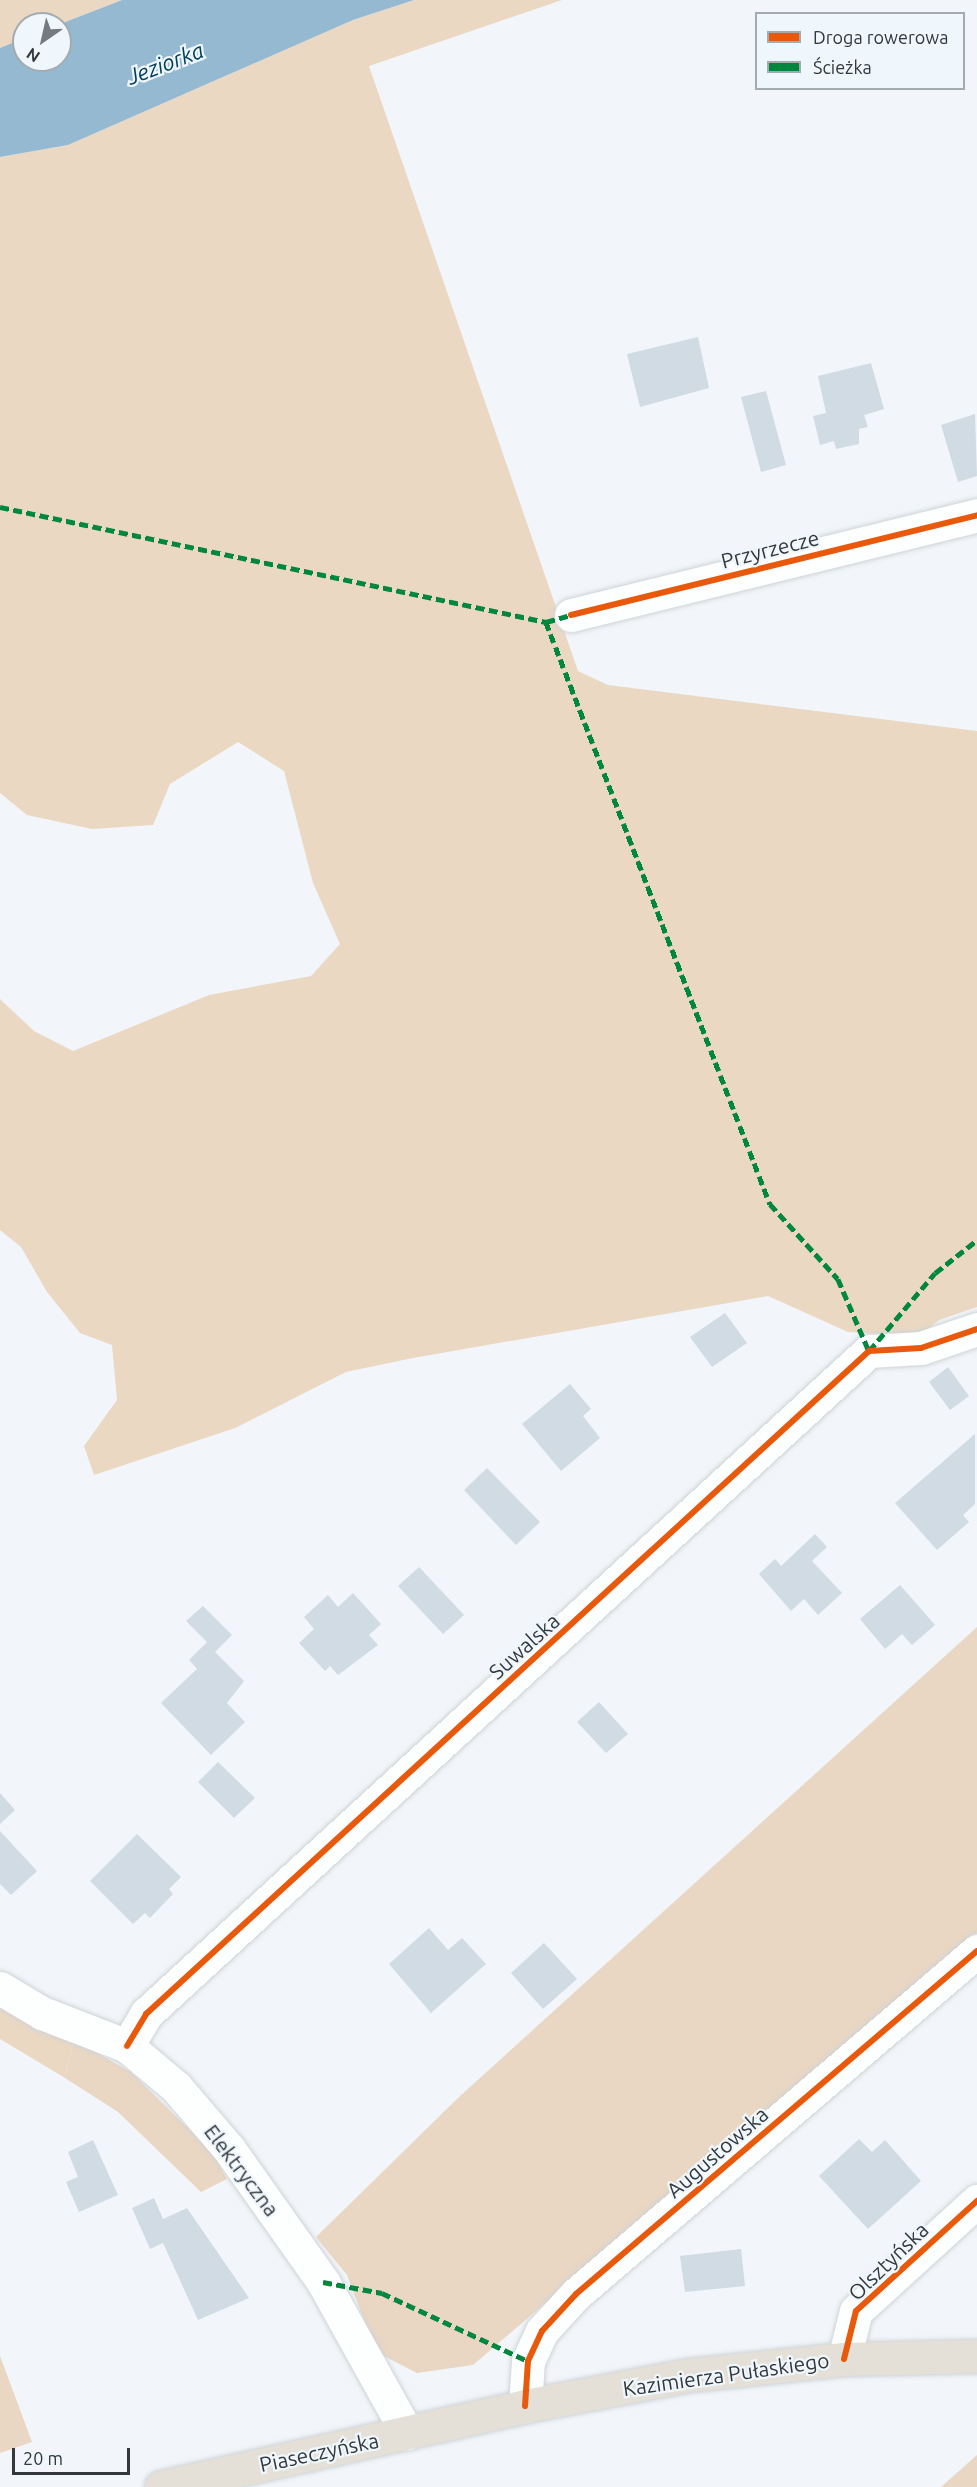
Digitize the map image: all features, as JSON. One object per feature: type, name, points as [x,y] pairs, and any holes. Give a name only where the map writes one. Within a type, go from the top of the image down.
[{"type":"main road","name":"Kazimierza Pułaskiego","points":[[407,2433],[525,2406],[689,2375],[844,2358],[977,2356]]},
{"type":"main road","name":"Piaseczyńska","points":[[161,2487],[407,2433]]},
{"type":"street","name":"Przyrzecze","points":[[571,615],[977,515]]},
{"type":"street","name":"Suwalska","points":[[126,2046],[146,2014],[869,1351],[921,1347],[977,1329]]},
{"type":"street","name":"Augustowska","points":[[525,2406],[528,2361],[542,2331],[576,2294],[977,1951]]},
{"type":"street","name":"Elektryczna","points":[[0,1988],[42,2013],[88,2034],[126,2046],[160,2070],[229,2149],[323,2282],[407,2433]]},
{"type":"street","name":"Olsztyńska","points":[[844,2358],[856,2311],[977,2201]]},
{"type":"shaded area","points":[[0,0],[122,0],[72,19],[72,12],[12,12],[12,43],[0,48]]},
{"type":"shaded area","points":[[414,0],[562,0],[369,66],[578,671],[608,685],[977,731],[977,1307],[939,1320],[920,1336],[848,1332],[768,1296],[413,1358],[346,1372],[235,1428],[94,1475],[84,1446],[117,1400],[112,1345],[80,1333],[47,1292],[21,1247],[0,1230],[0,999],[34,1031],[73,1051],[209,995],[311,976],[340,944],[313,883],[284,771],[238,742],[170,784],[153,825],[92,829],[27,815],[0,793],[0,157],[68,145],[353,20]]},
{"type":"shaded area","points":[[977,1627],[977,1933],[473,2365],[417,2373],[376,2352],[347,2275],[316,2237],[459,2097]]},
{"type":"shaded area","points":[[0,1996],[74,2040],[65,2078],[0,2039]]},
{"type":"shaded area","points":[[74,2040],[131,2072],[212,2152],[227,2179],[201,2192],[118,2112],[65,2078]]},
{"type":"shaded area","points":[[0,2356],[32,2442],[0,2453]]},
{"type":"shaded area","points":[[977,2455],[977,2487],[941,2487]]},
{"type":"water","name":"Jeziorka","points":[[122,0],[414,0],[353,20],[68,145],[0,157],[0,48],[12,43],[12,72],[72,72],[72,19]]},
{"type":"building","points":[[698,337],[709,388],[640,407],[627,354]]},
{"type":"building","points":[[871,363],[884,409],[864,415],[868,427],[859,429],[859,444],[836,449],[834,441],[820,445],[813,416],[826,413],[818,376]]},
{"type":"building","points":[[766,391],[786,465],[761,472],[741,397]]},
{"type":"building","points":[[975,414],[977,476],[958,482],[941,425]]},
{"type":"building","points":[[725,1313],[747,1343],[712,1367],[690,1337]]},
{"type":"building","points":[[948,1367],[969,1396],[950,1410],[929,1382]]},
{"type":"building","points":[[570,1384],[591,1409],[583,1416],[600,1438],[561,1471],[522,1424]]},
{"type":"building","points":[[975,1434],[975,1504],[963,1515],[969,1522],[937,1550],[895,1503]]},
{"type":"building","points":[[487,1468],[540,1522],[516,1545],[464,1490]]},
{"type":"building","points":[[815,1534],[827,1547],[812,1561],[842,1593],[818,1615],[804,1599],[791,1611],[759,1574],[775,1559],[781,1566]]},
{"type":"building","points":[[419,1567],[464,1615],[443,1634],[398,1586]]},
{"type":"building","points":[[900,1585],[935,1625],[912,1645],[902,1634],[885,1649],[860,1619]]},
{"type":"building","points":[[353,1593],[381,1624],[369,1635],[378,1645],[338,1675],[330,1666],[325,1671],[299,1643],[314,1629],[304,1617],[328,1595],[338,1607]]},
{"type":"building","points":[[203,1606],[232,1635],[215,1652],[244,1681],[227,1703],[245,1722],[211,1755],[161,1703],[197,1669],[189,1660],[207,1642],[186,1621]]},
{"type":"building","points":[[599,1702],[628,1734],[606,1753],[577,1722]]},
{"type":"building","points":[[218,1762],[255,1798],[234,1818],[198,1782]]},
{"type":"building","points":[[0,1793],[15,1810],[0,1824]]},
{"type":"building","points":[[0,1831],[37,1871],[11,1895],[0,1884]]},
{"type":"building","points":[[137,1834],[181,1877],[169,1889],[173,1894],[150,1918],[145,1913],[133,1924],[90,1881]]},
{"type":"building","points":[[429,1928],[448,1950],[462,1938],[486,1964],[431,2013],[389,1964]]},
{"type":"building","points":[[544,1943],[577,1979],[543,2009],[511,1973]]},
{"type":"building","points":[[859,2139],[872,2152],[885,2140],[921,2181],[868,2229],[819,2176]]},
{"type":"building","points":[[93,2140],[118,2195],[79,2212],[66,2182],[78,2177],[68,2152]]},
{"type":"building","points":[[154,2198],[163,2219],[187,2208],[249,2298],[198,2320],[163,2243],[150,2249],[132,2208]]},
{"type":"building","points":[[741,2249],[745,2286],[685,2292],[680,2256]]},
{"type":"marked path","points":[[0,507],[546,622],[571,615]]},
{"type":"marked path","points":[[546,622],[770,1204],[838,1279],[869,1351],[935,1273],[977,1240]]},
{"type":"marked path","points":[[323,2282],[382,2293],[528,2361]]},
{"type":"cycle path","points":[[571,615],[977,515]]},
{"type":"cycle path","points":[[127,2046],[146,2014],[869,1351],[921,1348],[977,1329]]},
{"type":"cycle path","points":[[525,2406],[528,2361],[542,2331],[576,2294],[977,1951]]},
{"type":"cycle path","points":[[844,2359],[856,2311],[977,2201]]}]
